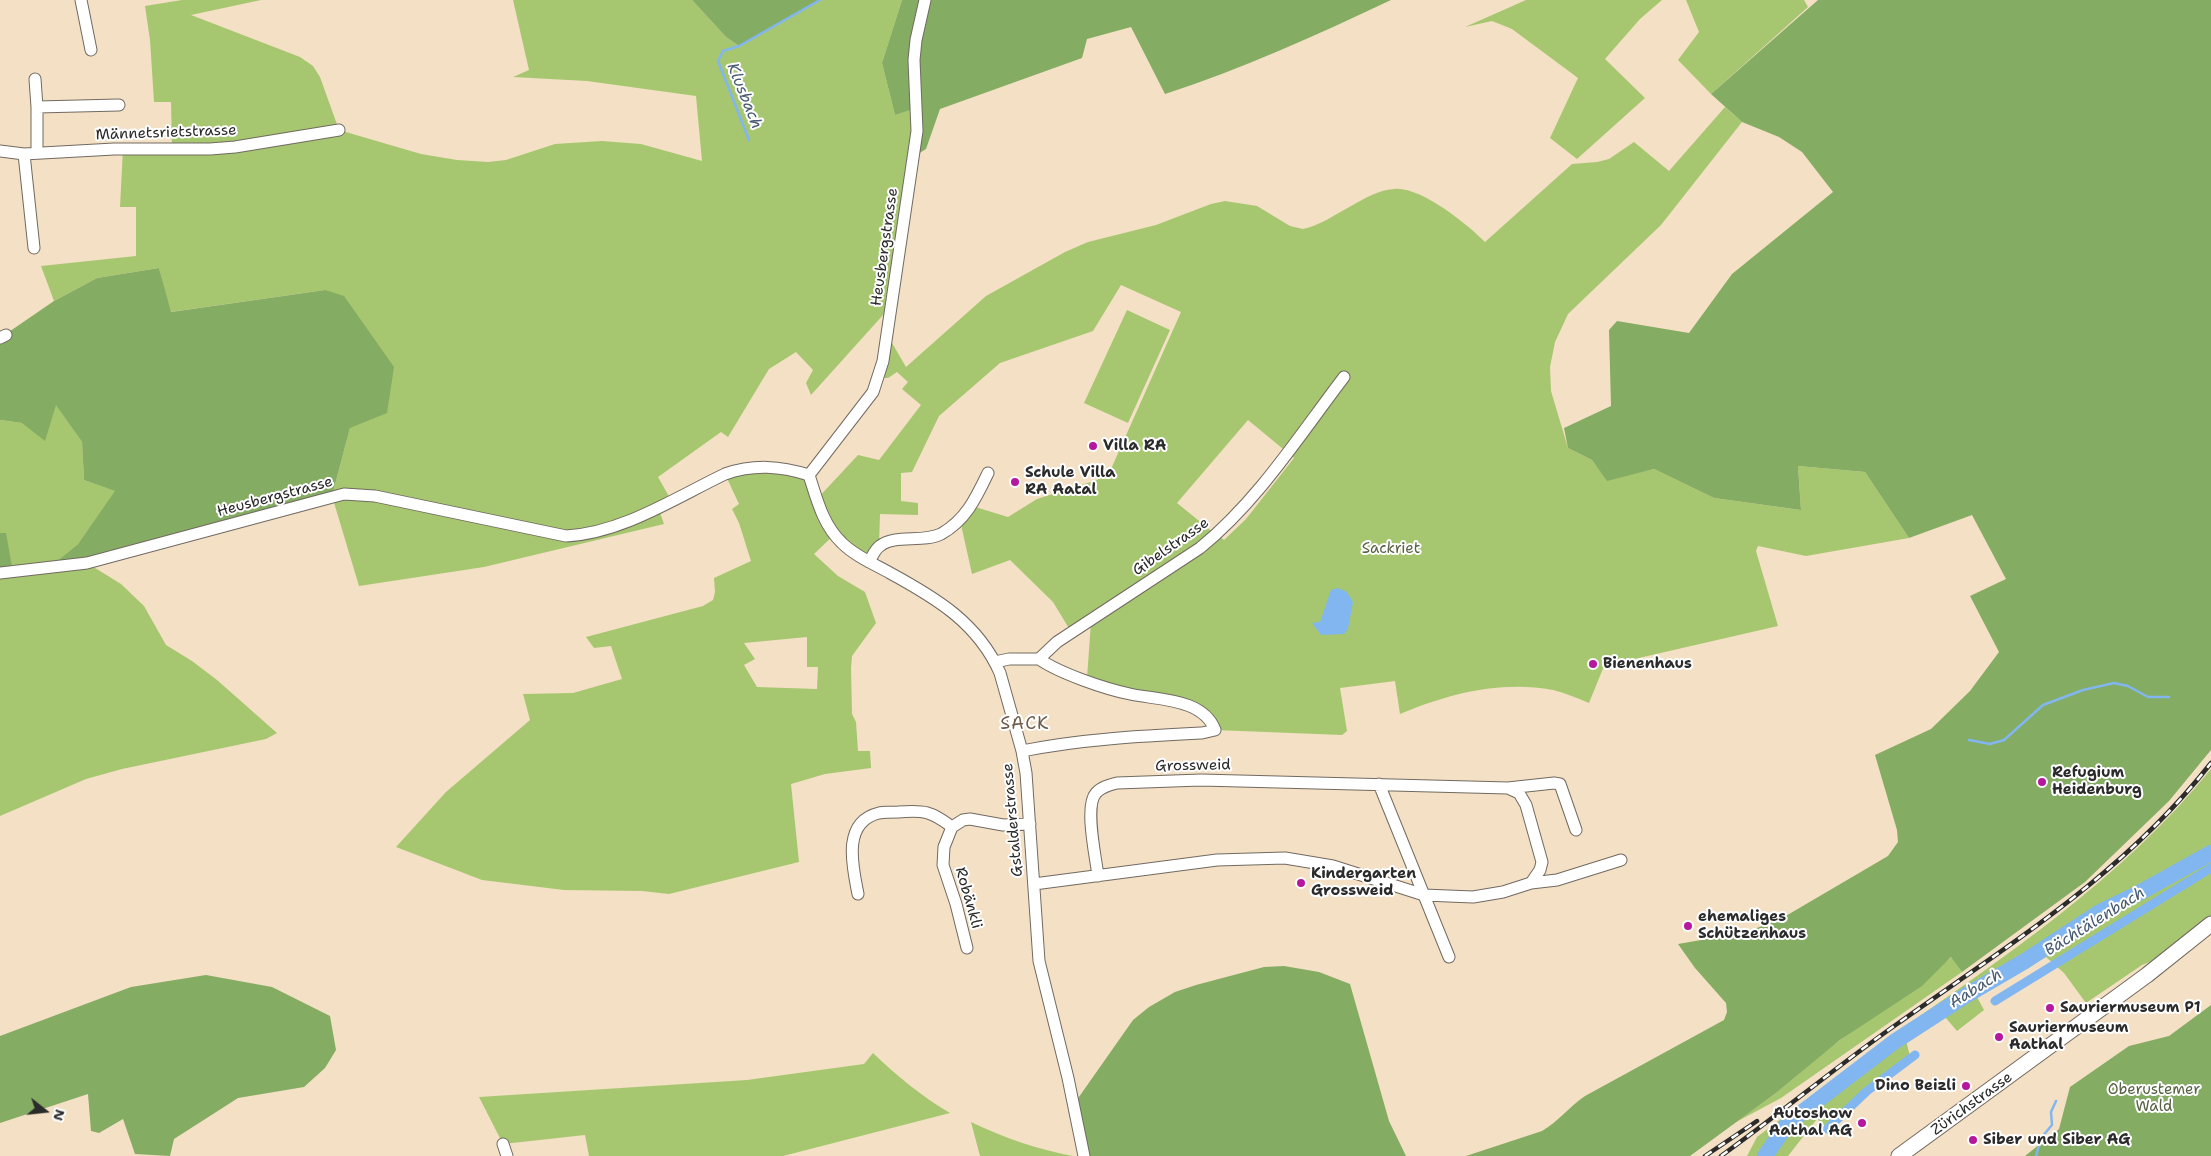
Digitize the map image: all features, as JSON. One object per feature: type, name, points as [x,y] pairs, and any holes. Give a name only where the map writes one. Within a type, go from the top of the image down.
[{"type":"main road","name":"Zürichstrasse","points":[[1899,1156],[2147,975],[2211,924]]},
{"type":"street","points":[[82,0],[91,50]]},
{"type":"street","name":"Heusbergstrasse","points":[[0,573],[87,563],[344,494],[375,496],[566,536],[586,535],[617,525],[739,469],[768,467],[809,475],[873,392],[883,361],[917,131],[914,60],[916,40],[925,0]]},
{"type":"street","points":[[35,79],[37,107],[36,152]]},
{"type":"street","points":[[37,107],[119,105]]},
{"type":"street","name":"Männetsrietstrasse","points":[[0,151],[24,154],[36,152],[210,149],[236,147],[339,130]]},
{"type":"street","points":[[24,154],[34,248]]},
{"type":"street","name":"Gibelstrasse","points":[[1039,658],[1056,642],[1200,548],[1217,534],[1252,499],[1344,377]]},
{"type":"street","points":[[869,562],[879,546],[889,541],[926,538],[940,534],[960,520],[972,506],[988,473]]},
{"type":"street","name":"Gstalderstrasse","points":[[809,475],[822,514],[834,534],[848,549],[930,594],[947,607],[978,638],[995,662],[1000,673],[1022,751],[1030,824],[1037,948],[1068,1078],[1084,1156]]},
{"type":"street","points":[[995,662],[1009,659],[1039,658],[1097,684],[1120,692],[1190,707],[1208,718],[1215,730],[1202,733],[1108,739],[1022,751]]},
{"type":"street","name":"Grossweid","points":[[1098,876],[1090,802],[1095,793],[1104,787],[1117,783],[1200,780],[1508,788],[1554,783],[1560,784],[1576,830]]},
{"type":"street","points":[[1379,784],[1449,957]]},
{"type":"street","points":[[1508,788],[1514,790],[1523,798],[1541,854],[1540,870],[1531,883]]},
{"type":"street","points":[[858,894],[851,859],[852,843],[864,820],[878,813],[921,810],[939,817],[952,827],[963,820],[970,819],[1003,825],[1030,824]]},
{"type":"street","name":"Robänkli","points":[[952,827],[944,847],[943,865],[956,904],[966,948]]},
{"type":"street","points":[[1034,884],[1217,860],[1286,858],[1325,864],[1424,895],[1480,896],[1503,892],[1531,883],[1558,880],[1620,860]]},
{"type":"street","points":[[503,1144],[507,1156]]},
{"type":"green space","points":[[182,0],[261,0],[191,15],[300,57],[313,66],[320,77],[339,130],[421,154],[457,160],[488,162],[506,160],[555,144],[602,141],[641,144],[702,161],[696,96],[587,81],[513,77],[529,70],[513,0],[692,0],[726,37],[739,46],[820,0],[902,0],[882,63],[895,115],[916,107],[892,305],[811,395],[806,383],[813,370],[796,352],[769,369],[728,437],[721,432],[658,477],[671,500],[658,507],[664,524],[484,567],[359,586],[332,496],[350,428],[325,290],[170,312],[159,268],[97,278],[54,301],[41,266],[136,256],[136,207],[120,207],[123,149],[172,150],[171,102],[154,102],[150,40],[145,6]]},
{"type":"green space","points":[[692,0],[820,0],[739,46],[726,37]]},
{"type":"green space","points":[[902,0],[1391,0],[1279,51],[1165,94],[1131,27],[1087,39],[1082,58],[940,109],[926,149],[913,157],[916,108],[895,115],[882,63]]},
{"type":"green space","points":[[1526,0],[1662,0],[1640,19],[1605,59],[1645,98],[1577,159],[1550,138],[1578,78],[1512,29],[1492,21],[1465,27]]},
{"type":"green space","points":[[1686,0],[1804,0],[1808,7],[1711,94],[1678,60],[1699,32]]},
{"type":"green space","points":[[1818,0],[2211,0],[2211,750],[2169,801],[2085,882],[1962,972],[1951,957],[1922,986],[1840,1040],[1776,1093],[1690,1156],[1466,1156],[1542,1131],[1585,1096],[1724,1020],[1727,1012],[1726,1003],[1695,968],[1678,944],[1747,932],[1784,917],[1888,856],[1898,842],[1897,830],[1875,755],[1931,729],[1970,691],[1999,652],[1970,596],[2006,579],[1972,515],[1909,538],[1865,472],[1798,466],[1801,510],[1714,498],[1654,469],[1607,481],[1592,460],[1568,448],[1564,428],[1611,406],[1609,330],[1617,321],[1689,333],[1732,274],[1833,192],[1802,152],[1779,137],[1742,122],[1711,94]]},
{"type":"green space","name":"Sackriet","points":[[1725,107],[1742,122],[1661,225],[1568,314],[1555,342],[1550,367],[1551,391],[1568,448],[1592,460],[1607,480],[1654,469],[1714,498],[1801,510],[1798,466],[1865,472],[1909,538],[1806,556],[1758,546],[1756,551],[1778,626],[1604,666],[1589,703],[1553,690],[1533,687],[1494,688],[1436,700],[1400,714],[1395,681],[1340,688],[1347,731],[1342,735],[1215,730],[1203,714],[1087,678],[1091,622],[1219,536],[1224,540],[1246,519],[1294,458],[1248,420],[1177,503],[1214,533],[1070,630],[1053,602],[1010,560],[972,574],[960,520],[972,506],[1008,517],[1037,499],[1097,480],[1111,469],[1181,312],[1121,285],[1093,331],[1000,363],[939,416],[912,472],[901,473],[901,501],[918,503],[918,515],[880,514],[879,546],[869,562],[834,535],[814,554],[838,576],[865,592],[876,623],[852,656],[851,668],[852,714],[856,722],[858,751],[870,751],[871,768],[825,774],[791,784],[799,862],[669,894],[642,891],[564,890],[482,880],[396,847],[446,792],[530,720],[523,694],[573,693],[622,679],[611,646],[594,648],[586,637],[703,606],[713,600],[715,592],[714,578],[751,561],[739,523],[732,509],[739,504],[725,474],[739,469],[809,475],[817,499],[858,455],[879,460],[921,405],[902,389],[908,382],[897,372],[888,378],[878,378],[888,336],[906,367],[986,296],[1065,252],[1088,242],[1156,225],[1211,204],[1225,201],[1257,206],[1290,226],[1303,229],[1321,223],[1377,193],[1394,189],[1405,190],[1417,193],[1442,208],[1485,242],[1572,164],[1609,159],[1634,142],[1669,171]],"holes":[[[807,637],[807,667],[818,667],[817,689],[757,687],[744,665],[755,659],[744,643]]]},
{"type":"green space","points":[[159,268],[171,312],[325,290],[344,296],[394,367],[387,413],[350,428],[332,496],[49,568],[78,544],[115,491],[84,480],[82,442],[56,405],[45,441],[22,423],[0,420],[0,338],[54,301],[97,278]]},
{"type":"green space","points":[[1127,310],[1170,330],[1128,423],[1084,403]]},
{"type":"green space","points":[[56,404],[82,442],[84,480],[116,491],[78,544],[50,568],[87,563],[121,584],[144,606],[166,645],[192,661],[217,680],[277,733],[266,739],[122,769],[86,779],[0,816],[0,573],[6,533],[0,533],[0,420],[22,423]]},
{"type":"green space","points":[[0,533],[6,533],[13,572],[0,573]]},
{"type":"green space","points":[[2211,769],[2211,924],[2180,950],[2142,965],[2086,1003],[2064,973],[2046,957],[1983,992],[1906,1040],[1911,1061],[1864,1096],[1829,1130],[1817,1119],[1788,1156],[1747,1156],[1757,1137],[1887,1039],[2017,947],[2099,882],[2176,809]]},
{"type":"green space","points":[[1952,957],[1962,972],[1781,1098],[1736,1122],[1776,1093],[1831,1047]]},
{"type":"green space","points":[[1284,966],[1319,972],[1350,984],[1389,1121],[1406,1156],[1084,1156],[1074,1104],[1133,1020],[1149,1007],[1175,992],[1264,967]]},
{"type":"green space","points":[[206,975],[272,987],[330,1016],[336,1050],[325,1068],[304,1087],[238,1098],[174,1139],[170,1156],[135,1154],[123,1119],[99,1133],[91,1131],[88,1094],[0,1123],[0,1036],[131,987]]},
{"type":"green space","points":[[1977,997],[1984,1010],[1957,1031],[1945,1017]]},
{"type":"green space","name":"Oberustemer Wald","points":[[2211,1005],[2211,1156],[2025,1156],[2059,1129],[2070,1087],[2129,1046],[2169,1036]]},
{"type":"green space","points":[[873,1053],[929,1100],[950,1113],[783,1156],[589,1156],[585,1135],[503,1144],[479,1097],[747,1080],[864,1064]]},
{"type":"green space","points":[[971,1122],[1021,1142],[1073,1156],[980,1156]]},
{"type":"water","points":[[1338,588],[1347,592],[1353,602],[1348,629],[1344,634],[1321,635],[1312,623],[1320,622],[1331,590]]},
{"type":"waterway","name":"Klusbach","points":[[749,140],[718,61],[723,51],[739,46],[820,0]]},
{"type":"waterway","points":[[1969,740],[1990,744],[2004,740],[2043,705],[2083,690],[2114,683],[2128,686],[2148,697],[2169,697]]},
{"type":"waterway","name":"Aabach","points":[[1765,1156],[1788,1123],[1894,1042],[2100,912],[2139,893],[2211,853]]},
{"type":"waterway","name":"Bächtälenbach","points":[[1995,1001],[2211,868]]},
{"type":"waterway","points":[[1827,1129],[1867,1091],[1915,1055]]},
{"type":"waterway","points":[[2036,1156],[2041,1138],[2052,1125],[2051,1112],[2056,1101]]},
{"type":"railway","points":[[1721,1156],[1875,1040],[2064,905],[2141,839],[2177,803],[2211,763]]},
{"type":"railway","points":[[1705,1156],[1757,1121]]},
{"type":"place","name":"Villa RA","points":[[1093,446]]},
{"type":"place","name":"Schule Villa RA Aatal","points":[[1015,482]]},
{"type":"place","name":"Bienenhaus","points":[[1593,664]]},
{"type":"place","name":"Refugium Heidenburg","points":[[2042,782]]},
{"type":"place","name":"Kindergarten Grossweid","points":[[1301,883]]},
{"type":"place","name":"ehemaliges Schützenhaus","points":[[1688,926]]},
{"type":"place","name":"Sauriermuseum P1","points":[[2050,1008]]},
{"type":"place","name":"Sauriermuseum Aathal","points":[[1999,1037]]},
{"type":"place","name":"Dino Beizli","points":[[1966,1086]]},
{"type":"place","name":"Autoshow Aathal AG","points":[[1862,1123]]},
{"type":"place","name":"Siber und Siber AG","points":[[1973,1140]]},
{"type":"district","name":"SACK","points":[[1025,724]]}]
